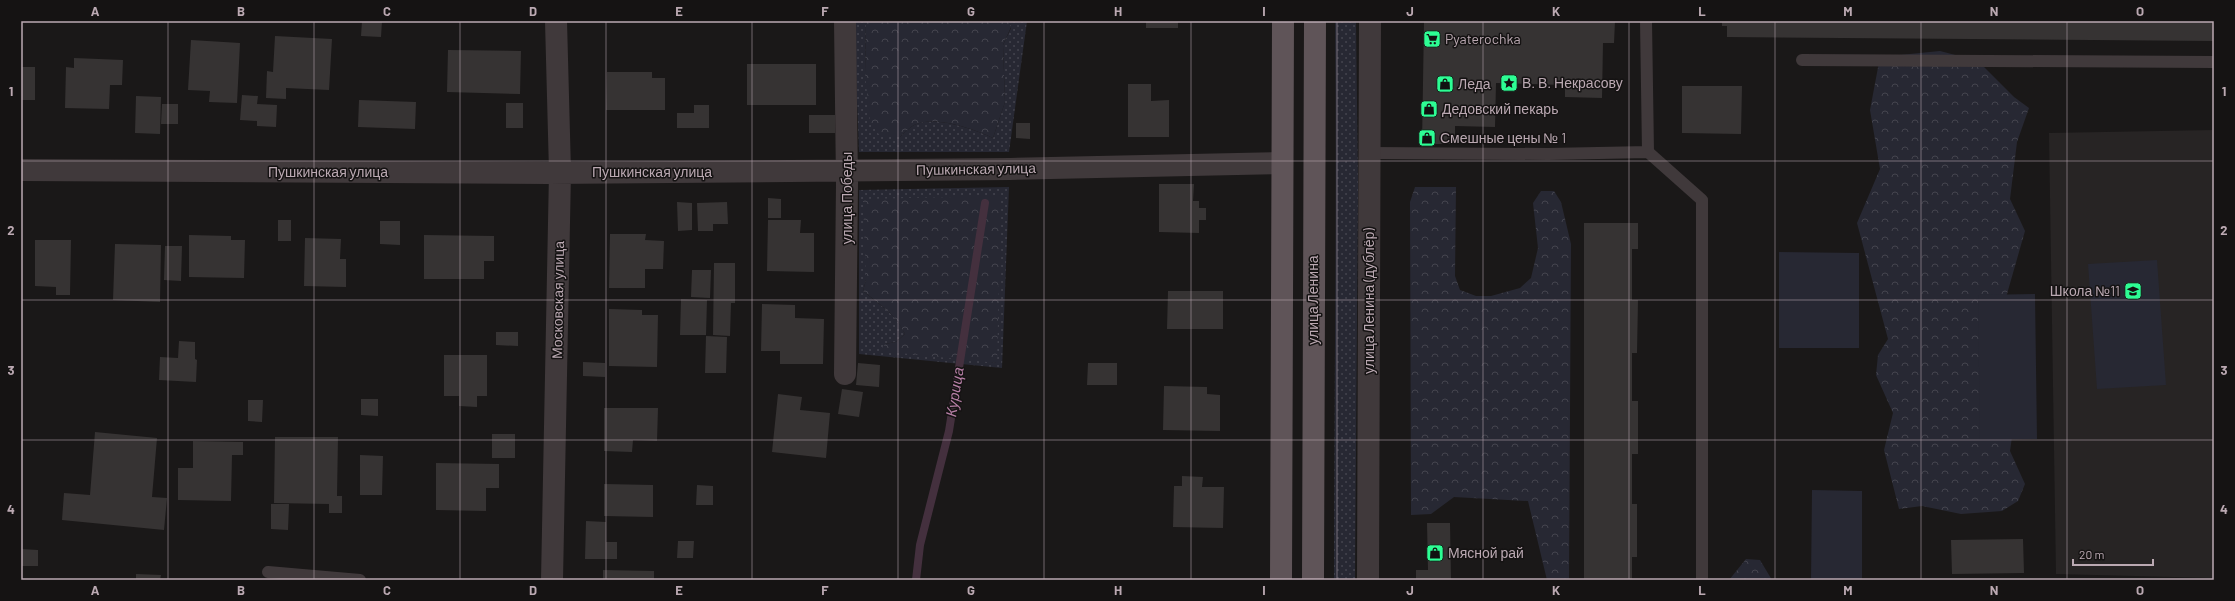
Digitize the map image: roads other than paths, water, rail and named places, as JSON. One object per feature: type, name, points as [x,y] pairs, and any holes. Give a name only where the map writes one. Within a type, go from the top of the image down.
[{"type":"main road","points":[[1281,580],[1283,21]]},
{"type":"main road","name":"улица Ленина","points":[[1313,580],[1315,21]]},
{"type":"street","name":"Московская улица","points":[[552,580],[560,172],[556,21]]},
{"type":"street","name":"улица Победы","points":[[845,21],[847,170],[845,374]]},
{"type":"street","name":"улица Ленина (дублёр)","points":[[1368,580],[1370,21]]},
{"type":"street","name":"Пушкинская улица","points":[[21,170],[560,172],[847,170],[1282,163]]},
{"type":"lane","points":[[1646,21],[1648,152]]},
{"type":"lane","points":[[1802,60],[2214,62]]},
{"type":"lane","points":[[1370,153],[1548,154],[1648,152],[1702,200],[1702,580]]},
{"type":"lane","points":[[268,572],[360,580]]},
{"type":"waterway","name":"Курица","points":[[916,580],[920,545],[949,431],[985,203]]},
{"type":"place","name":"Pyaterochka","points":[[1432,39]]},
{"type":"place","name":"В. В. Некрасову","points":[[1509,83]]},
{"type":"place","name":"Леда","points":[[1445,84]]},
{"type":"place","name":"Дедовский пекарь","points":[[1429,109]]},
{"type":"place","name":"Смешные цены № 1","points":[[1427,138]]},
{"type":"place","name":"Школа №11","points":[[2133,291]]},
{"type":"place","name":"Мясной рай","points":[[1435,553]]}]
